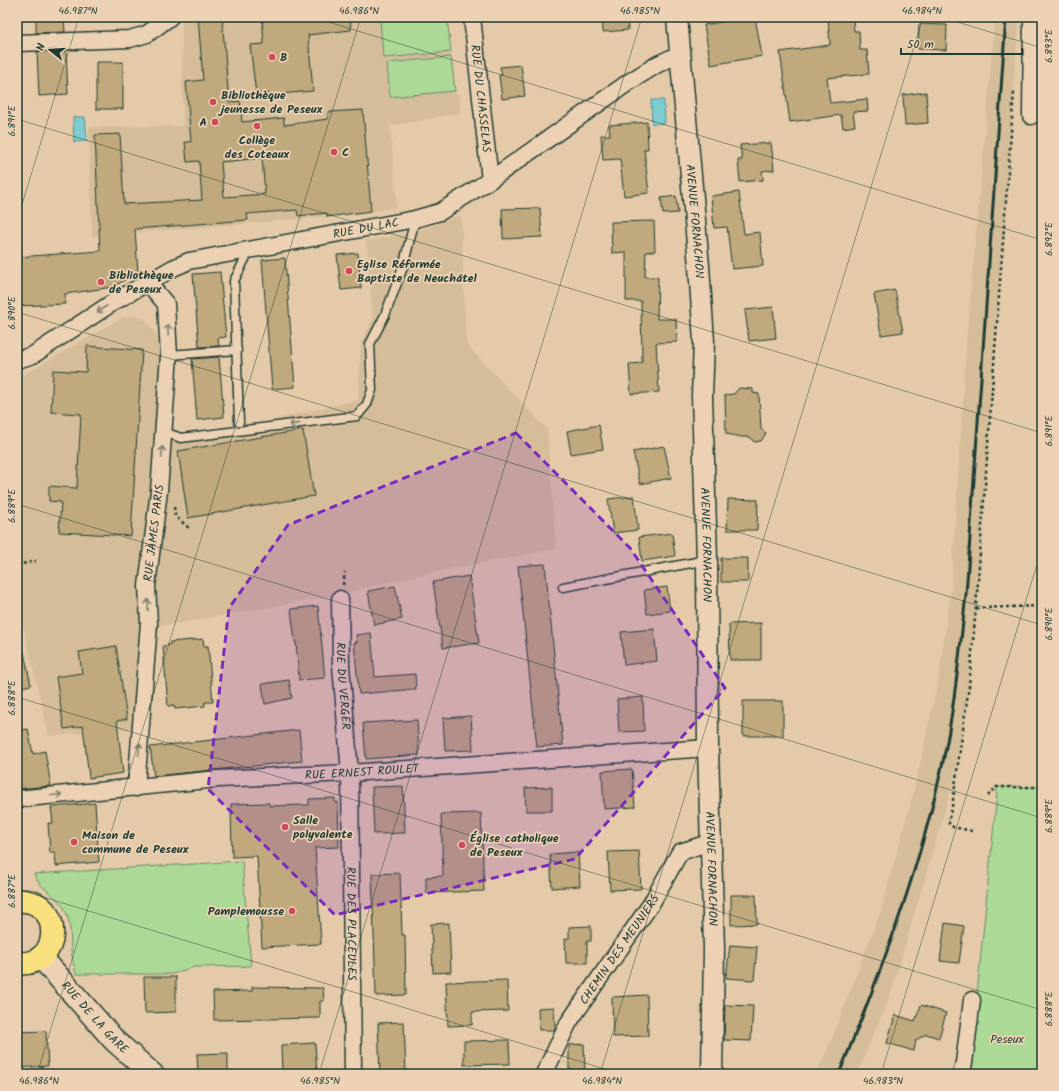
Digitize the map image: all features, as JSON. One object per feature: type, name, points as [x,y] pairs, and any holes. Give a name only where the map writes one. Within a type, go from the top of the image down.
[{"type":"main road","points":[[17,901],[35,903],[43,909],[50,918],[53,928],[53,939],[48,949],[41,957],[33,962],[17,963]]},
{"type":"main road","name":"RUE DE LA GARE","points":[[41,957],[114,1040],[152,1074]]},
{"type":"street","points":[[17,43],[130,39],[147,34],[170,17]]},
{"type":"street","name":"RUE DU CHASSELAS","points":[[472,17],[490,180]]},
{"type":"street","name":"AVENUE FORNACHON","points":[[677,17],[699,266],[704,342],[702,396],[707,560],[708,748],[714,949],[712,1074]]},
{"type":"street","points":[[1030,116],[1032,17]]},
{"type":"street","name":"RUE DU LAC","points":[[17,360],[33,355],[112,303],[149,284],[173,268],[189,261],[415,219],[440,212],[490,180],[629,82],[658,64],[673,57],[680,56]]},
{"type":"street","name":"RUE JÄMES PARIS","points":[[136,788],[149,623],[147,586],[159,491],[169,355],[166,304],[149,284]]},
{"type":"street","name":"RUE DU VERGER","points":[[340,599],[341,666],[350,774]]},
{"type":"street","name":"RUE ERNEST ROULET","points":[[17,799],[218,779],[350,774],[708,748]]},
{"type":"street","name":"RUE DES PLACEULES","points":[[350,774],[353,1074]]},
{"type":"street","name":"CHEMIN DES MEUNIERS","points":[[544,1074],[569,1022],[652,904],[680,852],[711,842]]},
{"type":"street","points":[[961,1074],[964,1063],[972,1000]]},
{"type":"lane","points":[[164,432],[181,438],[357,416],[367,404],[372,390],[370,344],[385,315],[402,267],[415,219]]},
{"type":"lane","points":[[239,422],[234,281],[249,251]]},
{"type":"lane","points":[[169,355],[237,350]]},
{"type":"lane","points":[[563,587],[707,560]]},
{"type":"path","points":[[972,831],[953,827],[950,824],[949,818],[952,807],[967,701],[976,608],[1014,87]]},
{"type":"path","points":[[17,565],[36,561]]},
{"type":"path","points":[[976,608],[1042,606]]},
{"type":"path","points":[[988,796],[996,787],[1042,787]]},
{"type":"highlighted area","points":[[516,433],[630,548],[725,688],[575,859],[335,915],[208,789],[229,608],[288,525]]},
{"type":"shaded area","name":"Collège des Coteaux","points":[[182,17],[447,17],[455,94],[459,94],[460,113],[390,126],[397,208],[327,217],[92,236],[89,127],[183,126]]},
{"type":"shaded area","points":[[995,17],[1019,17],[976,608],[967,701],[953,783],[892,990],[857,1074],[816,1074],[830,1043],[881,910],[915,786],[939,677],[951,588],[967,333]]},
{"type":"shaded area","points":[[461,215],[466,344],[547,429],[556,549],[428,573],[336,595],[170,625],[160,625],[148,727],[49,736],[17,601],[17,379],[123,317],[135,316],[147,321],[169,355],[164,431],[181,438],[239,431],[299,413],[358,400],[361,343],[373,319],[366,241],[421,230]]},
{"type":"green space","points":[[380,17],[447,17],[451,52],[383,58]]},
{"type":"green space","points":[[451,57],[455,91],[390,97],[387,63]]},
{"type":"green space","name":"Peseux","points":[[996,787],[1042,787],[1042,1074],[969,1074],[997,793]]},
{"type":"green space","points":[[242,861],[251,966],[194,967],[172,974],[76,974],[68,917],[61,903],[40,884],[34,874]]},
{"type":"water","points":[[651,100],[664,100],[665,123],[652,124]]},
{"type":"water","points":[[73,117],[85,117],[87,141],[74,142]]},
{"type":"building","points":[[36,17],[64,17],[65,32],[36,33]]},
{"type":"building","points":[[198,17],[222,17],[229,102],[240,101],[242,122],[284,118],[284,125],[328,119],[328,112],[363,110],[371,211],[327,217],[327,213],[298,216],[297,210],[247,214],[248,220],[135,229],[138,272],[113,287],[65,294],[65,304],[17,306],[17,257],[100,251],[95,135],[120,134],[124,204],[202,200],[199,161],[187,162],[185,142],[191,142],[186,82],[203,80]],"holes":[[[262,158],[265,194],[224,197],[221,162]]]},
{"type":"building","name":"B","points":[[262,17],[350,17],[351,30],[308,35],[313,91],[268,95],[268,93],[256,94],[250,45],[264,44]]},
{"type":"building","points":[[602,17],[627,17],[628,30],[603,32]]},
{"type":"building","points":[[755,17],[762,56],[711,65],[704,25]]},
{"type":"building","points":[[828,17],[853,17],[854,31],[859,31],[860,50],[867,50],[869,74],[827,78],[830,103],[867,99],[868,111],[853,112],[855,126],[843,128],[841,115],[790,122],[780,52],[830,45]]},
{"type":"building","points":[[919,24],[947,25],[946,50],[918,49]]},
{"type":"building","points":[[66,51],[68,94],[39,96],[37,52]]},
{"type":"building","points":[[96,62],[123,62],[123,109],[96,109]]},
{"type":"building","points":[[521,65],[525,96],[502,99],[499,75],[502,75],[500,67]]},
{"type":"building","points":[[926,92],[928,123],[905,125],[903,95]]},
{"type":"building","points":[[647,122],[648,149],[644,149],[649,193],[624,196],[620,159],[603,160],[601,135],[610,135],[609,125]]},
{"type":"building","points":[[771,143],[774,170],[762,171],[763,180],[740,182],[738,160],[742,160],[740,145]]},
{"type":"building","points":[[739,192],[744,234],[760,232],[763,266],[732,269],[727,227],[714,228],[711,196]]},
{"type":"building","points":[[676,196],[678,213],[663,214],[661,198]]},
{"type":"building","points":[[540,208],[542,237],[503,239],[502,209]]},
{"type":"building","points":[[654,221],[655,251],[646,252],[645,277],[658,277],[657,319],[676,319],[677,342],[656,343],[659,392],[631,394],[629,364],[642,363],[641,301],[626,301],[626,252],[612,253],[611,222]]},
{"type":"building","name":"Eglise Réformée Baptiste de Neuchâtel","points":[[358,253],[361,288],[341,290],[337,255]]},
{"type":"building","points":[[285,258],[295,387],[272,389],[262,260]]},
{"type":"building","points":[[220,272],[226,337],[218,338],[219,346],[199,347],[193,274]]},
{"type":"building","points":[[895,290],[903,332],[881,335],[874,294]]},
{"type":"building","points":[[773,307],[776,338],[749,341],[745,310]]},
{"type":"building","points":[[87,346],[142,350],[131,536],[59,532],[61,502],[49,501],[49,486],[77,488],[81,414],[51,412],[53,370],[86,372]]},
{"type":"building","points":[[219,357],[224,417],[197,420],[192,359]]},
{"type":"building","points":[[739,388],[753,389],[753,393],[759,394],[761,429],[766,433],[761,441],[754,442],[750,437],[726,434],[725,395],[734,394]]},
{"type":"building","points":[[599,425],[603,449],[571,454],[567,431]]},
{"type":"building","points":[[303,430],[314,496],[188,518],[178,451]]},
{"type":"building","points":[[664,446],[671,478],[640,484],[633,452]]},
{"type":"building","points":[[634,496],[638,530],[613,533],[608,499]]},
{"type":"building","points":[[728,499],[758,500],[757,530],[727,530]]},
{"type":"building","points":[[672,533],[675,556],[642,561],[639,537]]},
{"type":"building","points":[[721,558],[748,558],[748,582],[721,582]]},
{"type":"building","points":[[545,564],[563,745],[537,747],[518,566]]},
{"type":"building","points":[[469,576],[479,643],[443,648],[433,582]]},
{"type":"building","points":[[395,586],[402,619],[374,625],[368,591]]},
{"type":"building","points":[[667,587],[670,611],[647,614],[644,590]]},
{"type":"building","points":[[318,606],[325,678],[299,680],[296,642],[291,609]]},
{"type":"building","points":[[761,623],[761,660],[730,660],[729,624]]},
{"type":"building","points":[[654,629],[657,661],[624,665],[621,632]]},
{"type":"building","points":[[371,633],[375,677],[415,674],[416,689],[359,694],[354,643],[357,642],[356,635]]},
{"type":"building","points":[[203,639],[204,646],[208,646],[213,702],[205,702],[205,706],[175,709],[174,705],[168,706],[163,646],[170,645],[170,642]]},
{"type":"building","points":[[116,646],[127,719],[117,721],[123,773],[89,778],[83,726],[64,729],[56,677],[82,673],[79,652]]},
{"type":"building","points":[[23,648],[31,685],[17,688],[17,649]]},
{"type":"building","points":[[289,680],[292,698],[265,704],[262,684]]},
{"type":"building","points":[[643,697],[644,731],[619,732],[617,699]]},
{"type":"building","points":[[743,701],[783,701],[783,736],[743,736]]},
{"type":"building","points":[[471,716],[473,750],[445,751],[443,718]]},
{"type":"building","points":[[417,720],[419,755],[366,759],[363,723]]},
{"type":"building","points":[[28,729],[33,754],[45,751],[51,786],[17,789],[17,731]]},
{"type":"building","points":[[299,730],[302,761],[154,776],[150,747]]},
{"type":"building","points":[[632,769],[635,807],[604,809],[602,771]]},
{"type":"building","points":[[403,786],[405,833],[374,834],[372,787]]},
{"type":"building","points":[[552,787],[552,811],[526,811],[525,788]]},
{"type":"building","points":[[335,798],[335,803],[338,802],[339,847],[315,848],[321,944],[262,947],[257,856],[232,857],[231,804],[269,803],[269,806],[309,805],[309,799]]},
{"type":"building","name":"Maison de commune de Peseux","points":[[95,803],[99,862],[56,866],[55,852],[50,853],[48,823],[53,823],[51,807]]},
{"type":"building","name":"Église catholique de Peseux","points":[[481,813],[484,891],[426,893],[426,877],[443,876],[441,814]]},
{"type":"building","points":[[639,851],[641,889],[610,890],[608,852]]},
{"type":"building","points":[[578,852],[580,886],[552,888],[550,854]]},
{"type":"building","points":[[400,873],[402,935],[405,935],[406,995],[376,996],[372,874]]},
{"type":"building","points":[[731,895],[756,895],[757,924],[731,925]]},
{"type":"building","points":[[449,923],[451,972],[433,973],[431,924]]},
{"type":"building","points":[[945,923],[964,926],[959,963],[940,961]]},
{"type":"building","points":[[591,926],[591,941],[587,941],[587,963],[566,963],[565,939],[569,938],[569,927]]},
{"type":"building","points":[[730,945],[757,947],[754,980],[726,978]]},
{"type":"building","points":[[144,977],[176,977],[176,1012],[145,1013]]},
{"type":"building","points":[[507,980],[508,1011],[472,1012],[472,1025],[448,1026],[446,982]]},
{"type":"building","points":[[252,987],[323,988],[324,1001],[320,1001],[320,1018],[214,1020],[213,992],[252,991]]},
{"type":"building","points":[[647,995],[648,1036],[613,1037],[612,997]]},
{"type":"building","points":[[725,1005],[753,1006],[751,1041],[724,1040]]},
{"type":"building","points":[[921,1005],[946,1013],[939,1038],[926,1034],[916,1040],[914,1051],[887,1043],[895,1015],[915,1021]]},
{"type":"building","points":[[554,1007],[555,1030],[539,1030],[538,1008]]},
{"type":"building","points":[[404,1022],[406,1074],[380,1074],[378,1023]]},
{"type":"building","points":[[46,1031],[48,1066],[17,1068],[17,1032]]},
{"type":"building","points":[[509,1040],[510,1064],[464,1065],[464,1041]]},
{"type":"building","points":[[315,1043],[317,1074],[282,1074],[281,1045]]},
{"type":"building","points":[[584,1044],[585,1069],[569,1070],[569,1045]]},
{"type":"building","points":[[228,1053],[228,1074],[198,1074],[197,1054]]},
{"type":"railway","points":[[839,1074],[886,954],[914,872],[937,789],[946,747],[958,671],[966,595],[1006,17]]},
{"type":"place","name":"B","points":[[272,57]]},
{"type":"place","name":"Bibliothèque jeunesse de Peseux","points":[[213,102]]},
{"type":"place","name":"A","points":[[215,122]]},
{"type":"place","name":"Collège des Coteaux","points":[[257,126]]},
{"type":"place","name":"C","points":[[334,152]]},
{"type":"place","name":"Eglise Réformée Baptiste de Neuchâtel","points":[[349,271]]},
{"type":"place","name":"Bibliothèque de Peseux","points":[[101,282]]},
{"type":"place","name":"Salle polyvalente","points":[[285,827]]},
{"type":"place","name":"Maison de commune de Peseux","points":[[74,842]]},
{"type":"place","name":"Église catholique de Peseux","points":[[462,845]]},
{"type":"place","name":"Pamplemousse","points":[[292,911]]}]
